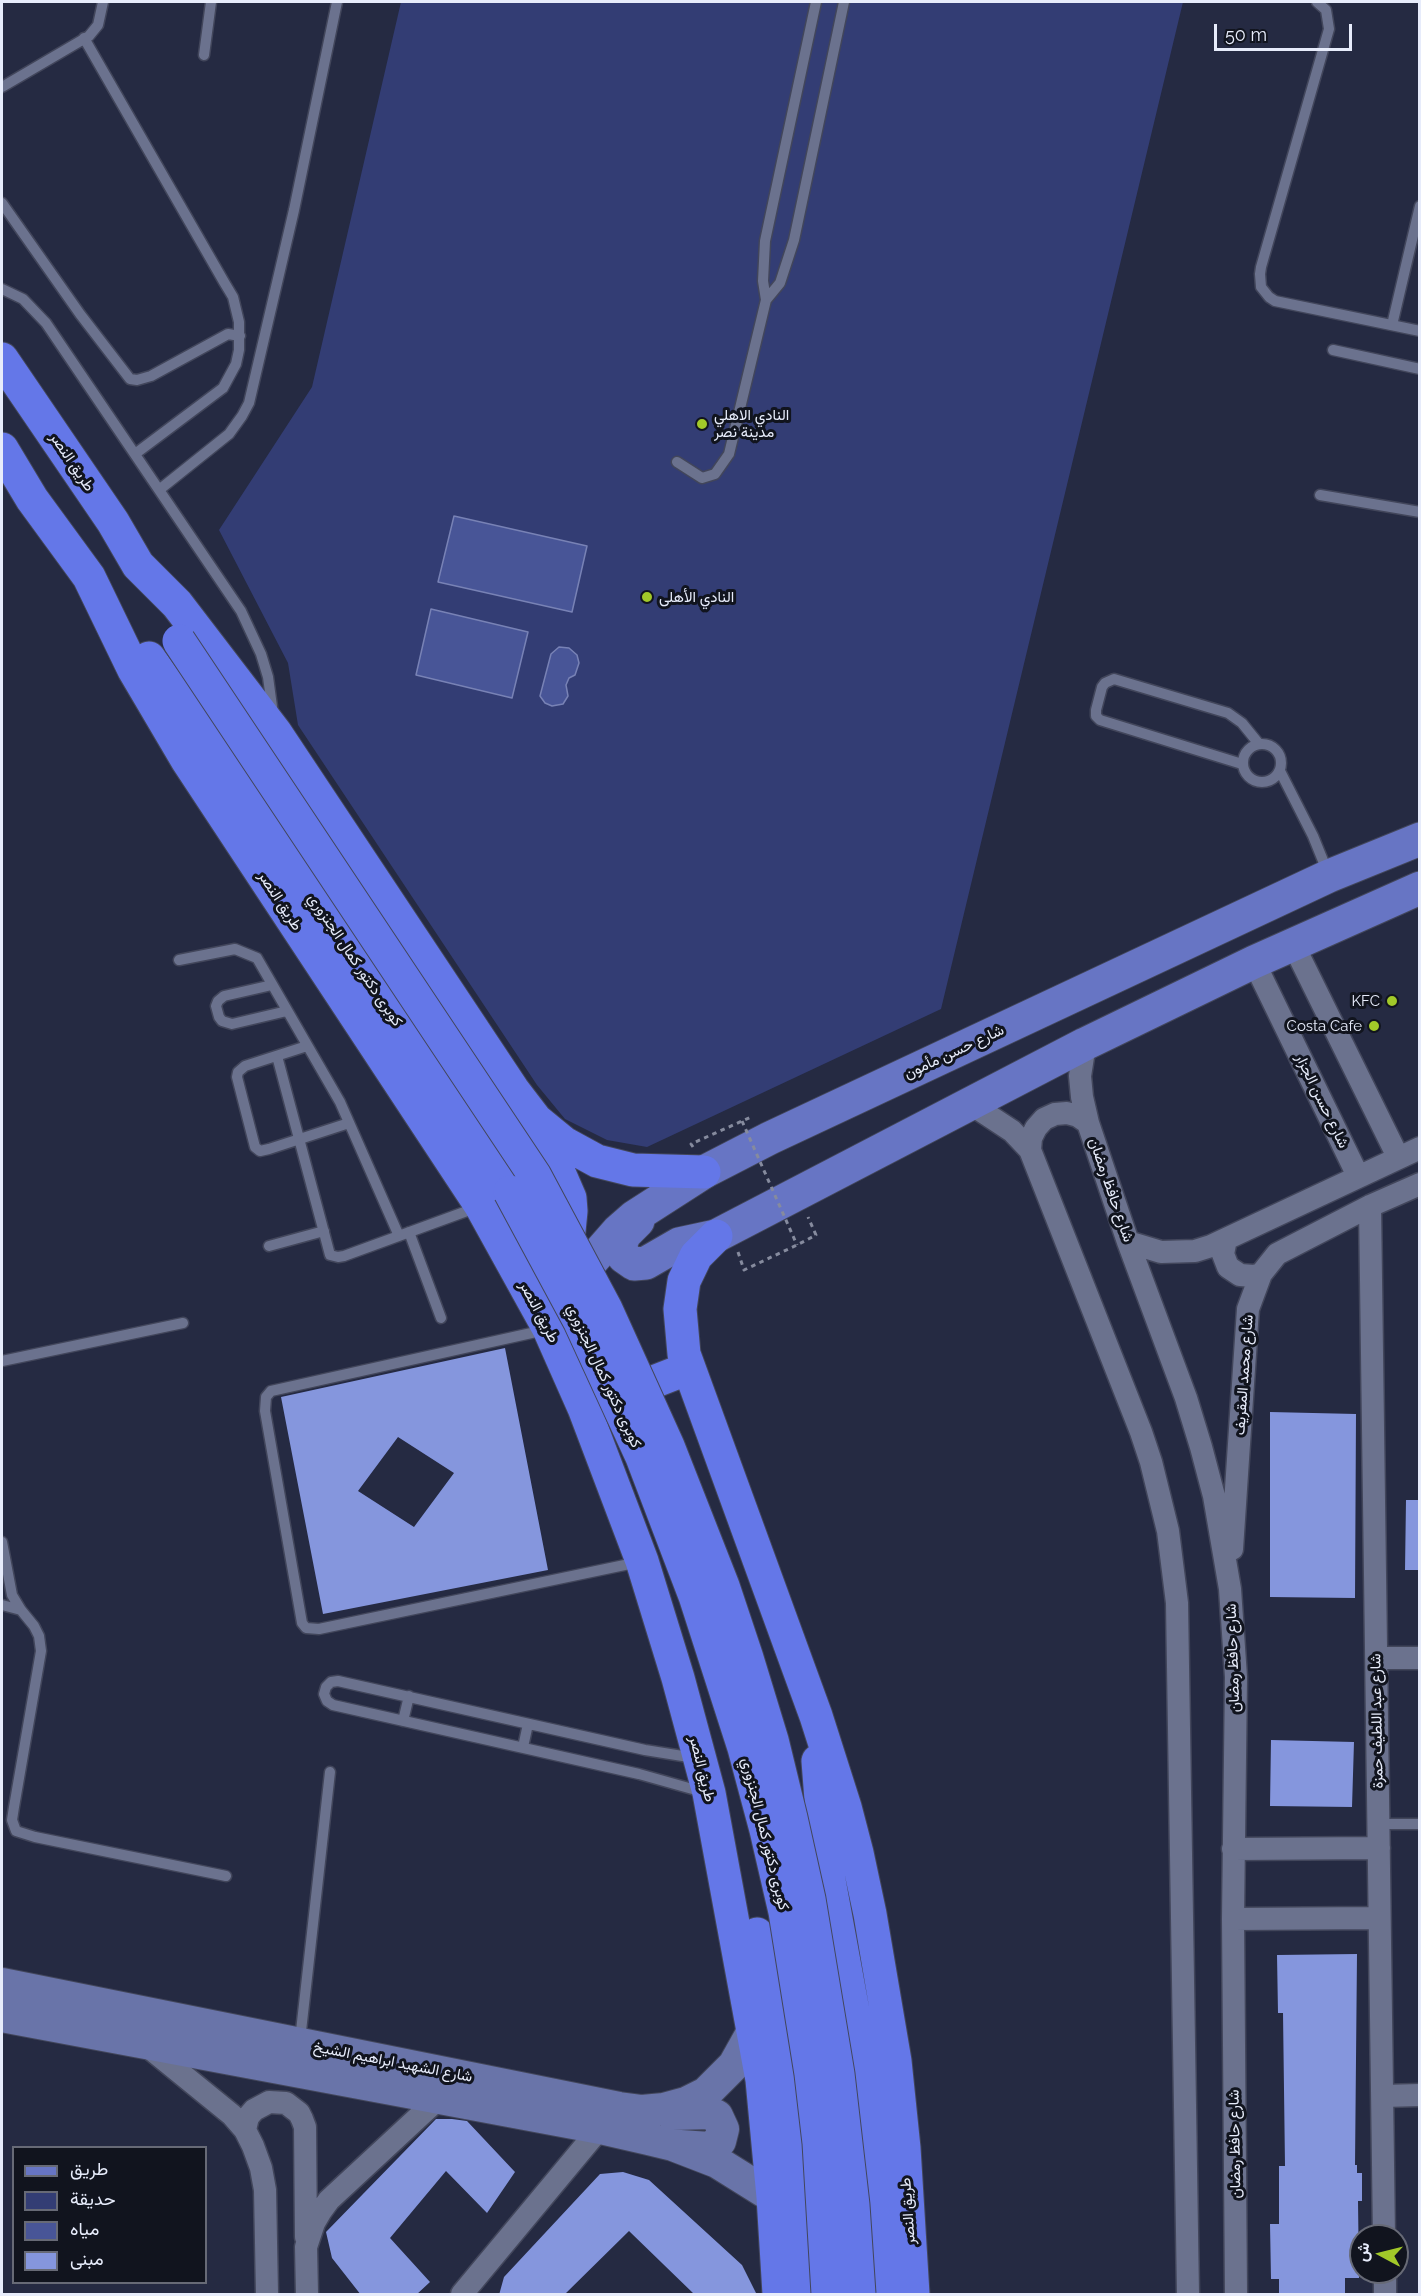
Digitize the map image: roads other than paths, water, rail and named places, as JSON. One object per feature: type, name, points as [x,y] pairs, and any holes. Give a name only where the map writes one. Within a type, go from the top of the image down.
[{"type":"highway","name":"طريق النصر","points":[[2,359],[100,504],[138,565],[177,604],[275,732],[513,1090],[536,1120],[564,1143],[597,1161],[633,1170],[698,1158]]},
{"type":"highway","name":"طريق النصر","points":[[2,449],[32,499],[89,577],[134,670],[187,760],[481,1206],[552,1336],[584,1408],[642,1561],[709,1793],[784,2189],[779,2295]]},
{"type":"highway","name":"كوبرى دكتور كمال الجنزوري","points":[[138,565],[179,641],[535,1176],[606,1309],[668,1446],[719,1576],[747,1658],[772,1740],[791,1818],[809,1899],[838,2074],[853,2205],[859,2295]]},
{"type":"highway","name":"كوبرى دكتور كمال الجنزوري","points":[[89,577],[211,745],[510,1192],[580,1322],[642,1457],[696,1596],[719,1667],[760,1809],[785,1912],[811,2074],[819,2143],[828,2295]]},
{"type":"highway","points":[[514,1266],[528,1265],[553,1255],[562,1245],[571,1221],[570,1198],[566,1186],[536,1120]]},
{"type":"highway","name":"طريق النصر","points":[[716,1236],[696,1256],[684,1281],[680,1309],[682,1339],[689,1368],[816,1716],[857,1853],[895,2061],[904,2148],[913,2295]]},
{"type":"highway","points":[[584,1408],[689,1368]]},
{"type":"highway","points":[[816,1716],[820,1806],[826,1864],[867,2086],[876,2161],[884,2295]]},
{"type":"highway","points":[[720,1844],[748,1907],[762,1955],[774,2010],[788,2105],[784,2189],[801,2295]]},
{"type":"main road","name":"شارع حسن مأمون","points":[[552,1336],[589,1264],[618,1231],[652,1206],[698,1158],[780,1133],[1329,876],[1419,839]]},
{"type":"main road","points":[[652,1206],[621,1240],[621,1251],[628,1261],[640,1264],[679,1244],[716,1236],[1085,1044],[1254,962],[1419,888]]},
{"type":"street","points":[[1293,944],[1398,1157]]},
{"type":"street","name":"شارع حسن الجزار","points":[[1254,962],[1358,1176]]},
{"type":"street","name":"شارع حافظ رمضان","points":[[1085,1044],[1080,1076],[1088,1123],[1202,1447],[1216,1506],[1230,1589],[1236,1677],[1233,1849],[1236,2295]]},
{"type":"street","points":[[971,1104],[1012,1131],[1030,1150],[1144,1442],[1161,1496],[1174,1567],[1177,1615],[1188,2295]]},
{"type":"street","points":[[1030,1150],[1031,1138],[1044,1119],[1055,1114],[1067,1113],[1078,1116],[1088,1123]]},
{"type":"street","points":[[1128,1242],[1161,1251],[1195,1251],[1226,1239],[1419,1148]]},
{"type":"street","name":"شارع محمد المقريف","points":[[1230,1589],[1248,1309],[1261,1274],[1277,1254],[1370,1206],[1419,1184]]},
{"type":"street","name":"شارع عبد اللطيف حمزة","points":[[1370,1206],[1384,2224]]},
{"type":"street","points":[[1226,1239],[1223,1254],[1228,1267],[1240,1275],[1261,1274]]},
{"type":"street","points":[[1377,1658],[1419,1658]]},
{"type":"street","points":[[1233,1849],[1379,1848]]},
{"type":"street","points":[[1233,1918],[1380,1918]]},
{"type":"street","name":"شارع الشهيد ابراهيم الشيخ","points":[[2,1984],[642,2111],[664,2109],[686,2103],[706,2092],[734,2065],[753,2031]]},
{"type":"street","name":"شارع الشهيد ابراهيم الشيخ","points":[[2,2016],[600,2128],[673,2145],[784,2189]]},
{"type":"street","points":[[142,2043],[218,2102],[245,2130],[261,2168],[265,2190],[267,2295]]},
{"type":"street","points":[[1383,2096],[1419,2095]]},
{"type":"street","points":[[306,2247],[314,2223],[328,2200],[438,2099]]},
{"type":"street","points":[[245,2130],[248,2117],[254,2110],[269,2102],[286,2103],[302,2119],[307,2295]]},
{"type":"street","points":[[642,2111],[673,2114],[711,2113],[722,2122],[722,2135],[715,2145],[704,2148],[673,2145]]},
{"type":"street","points":[[462,2295],[600,2128]]},
{"type":"lane","points":[[2,87],[84,39],[98,25],[104,2]]},
{"type":"lane","points":[[204,55],[211,2]]},
{"type":"lane","points":[[159,490],[230,434],[249,403],[294,210],[337,2]]},
{"type":"lane","points":[[677,462],[702,478],[715,474],[729,454],[766,300],[763,280],[765,241],[816,2]]},
{"type":"lane","points":[[766,300],[780,283],[794,240],[844,2]]},
{"type":"lane","points":[[1317,2],[1326,10],[1329,29],[1261,267],[1261,286],[1275,301],[1419,331]]},
{"type":"lane","points":[[84,39],[233,297],[238,315],[240,336],[236,364],[223,388],[135,454]]},
{"type":"lane","points":[[2,203],[80,314],[130,379],[137,380],[151,376],[228,334],[240,336]]},
{"type":"lane","points":[[1392,325],[1419,207]]},
{"type":"lane","points":[[2,289],[23,299],[39,314],[241,611],[252,632],[268,677],[275,732]]},
{"type":"lane","points":[[1333,350],[1419,369]]},
{"type":"lane","points":[[1320,495],[1419,512]]},
{"type":"lane","points":[[1242,764],[1100,720],[1096,716],[1096,710],[1102,687],[1109,680],[1120,681],[1227,713],[1242,723],[1259,744]]},
{"type":"lane","points":[[1280,771],[1270,781],[1255,782],[1244,772],[1242,764],[1251,747],[1259,744],[1271,746],[1279,754],[1280,771],[1313,836],[1329,876]]},
{"type":"lane","points":[[179,960],[235,949],[257,958],[340,1102],[404,1234],[441,1318]]},
{"type":"lane","points":[[272,985],[224,996],[216,1006],[219,1017],[222,1021],[232,1024],[287,1011]]},
{"type":"lane","points":[[308,1046],[245,1066],[238,1072],[237,1077],[255,1148],[260,1151],[349,1124]]},
{"type":"lane","points":[[277,1056],[330,1255],[338,1257],[481,1206]]},
{"type":"lane","points":[[269,1246],[324,1231]]},
{"type":"lane","points":[[2,1361],[183,1323]]},
{"type":"lane","points":[[552,1336],[271,1391],[267,1397],[265,1411],[302,1623],[306,1628],[319,1629],[642,1561]]},
{"type":"lane","points":[[2,1542],[12,1595],[34,1626],[39,1636],[41,1651],[12,1820],[16,1831],[35,1837],[226,1876]]},
{"type":"lane","points":[[2,1605],[21,1610]]},
{"type":"lane","points":[[700,1759],[645,1750],[338,1681],[331,1682],[324,1694],[327,1701],[333,1705],[639,1774],[709,1793]]},
{"type":"lane","points":[[403,1721],[408,1696]]},
{"type":"lane","points":[[523,1748],[528,1724]]},
{"type":"lane","points":[[300,2043],[330,1772]]},
{"type":"lane","points":[[1379,1824],[1419,1824]]},
{"type":"water","points":[[454,516],[587,546],[572,612],[438,582]]},
{"type":"water","points":[[431,609],[528,632],[512,698],[416,675]]},
{"type":"water","points":[[559,647],[569,648],[577,655],[579,663],[575,675],[569,678],[566,685],[568,696],[563,704],[552,706],[545,703],[540,696],[551,654]]},
{"type":"place","name":"النادي الاهلي مدينة نصر","points":[[702,424]]},
{"type":"place","name":"النادي الأهلى","points":[[647,597]]},
{"type":"place","name":"KFC","points":[[1392,1001]]},
{"type":"place","name":"Costa Cafe","points":[[1374,1026]]}]
